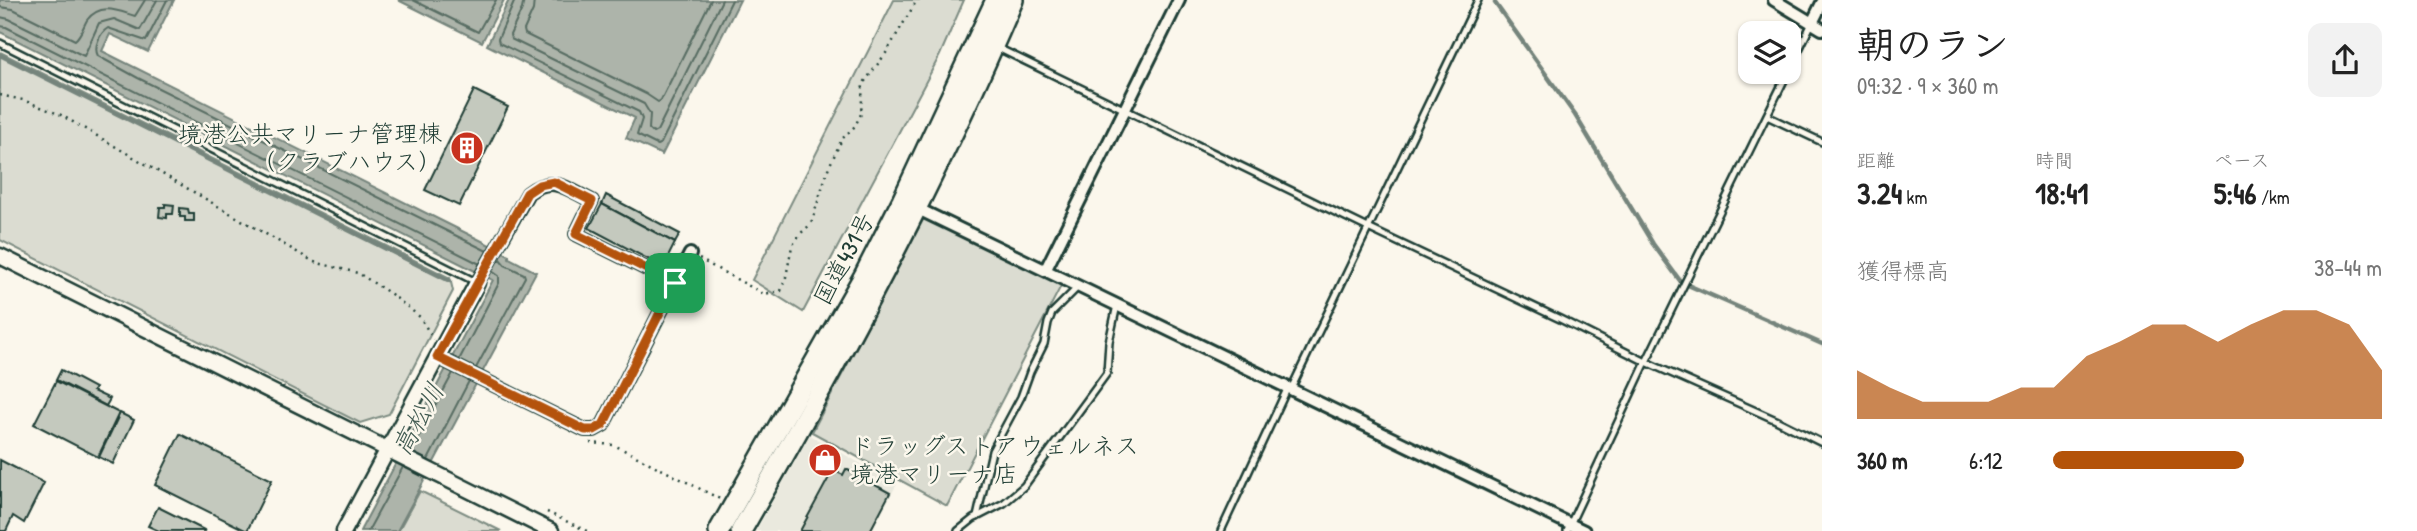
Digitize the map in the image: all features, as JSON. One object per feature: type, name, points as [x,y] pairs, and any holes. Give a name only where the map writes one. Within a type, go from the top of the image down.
[{"type":"highway","name":"国道431号","points":[[719,531],[909,204],[996,0]]},
{"type":"highway","name":"国道431号","points":[[741,531],[801,425],[909,204],[993,46],[1013,0]]},
{"type":"street","points":[[1046,269],[1179,0]]},
{"type":"street","points":[[1774,0],[1817,26],[1822,3]]},
{"type":"street","points":[[344,531],[393,453],[443,360],[479,279],[527,193],[539,185],[554,182],[592,201],[576,234],[675,283]]},
{"type":"street","points":[[909,204],[1290,388],[1569,528],[1584,531]]},
{"type":"street","points":[[443,360],[585,430],[594,430],[603,425],[690,254]]},
{"type":"street","points":[[0,256],[551,531]]},
{"type":"lane","points":[[1221,531],[1478,0]]},
{"type":"lane","points":[[1801,51],[1817,26]]},
{"type":"lane","points":[[0,43],[479,279]]},
{"type":"lane","points":[[993,46],[1646,362],[1822,443]]},
{"type":"lane","points":[[1569,528],[1646,362],[1782,84]]},
{"type":"lane","points":[[1767,116],[1822,142]]},
{"type":"lane","points":[[977,517],[992,451],[1021,397],[1044,344],[1052,313],[1079,286]]},
{"type":"lane","points":[[958,531],[1004,503],[1024,486],[1107,373],[1108,342],[1117,306]]},
{"type":"path","points":[[690,254],[764,295],[780,291],[786,277],[792,246],[811,224],[828,169],[842,139],[855,126],[861,114],[863,84],[887,53],[917,0]]},
{"type":"path","points":[[0,95],[23,100],[61,115],[314,262],[358,273],[410,307],[435,340]]},
{"type":"shaded area","points":[[894,0],[964,0],[940,55],[803,312],[752,280]]},
{"type":"shaded area","points":[[0,52],[450,278],[453,291],[389,414],[360,423],[0,240]]},
{"type":"shaded area","points":[[924,218],[1062,284],[947,506],[812,432]]},
{"type":"shaded area","name":"ドラッグストアウェルネス 境港マリーナ店","points":[[810,435],[897,484],[871,531],[756,531]]},
{"type":"shaded area","points":[[420,491],[501,531],[398,531]]},
{"type":"water","points":[[0,0],[174,0],[148,52],[110,34],[102,51],[482,241],[536,272],[397,531],[360,531],[493,280],[0,32]]},
{"type":"water","points":[[398,0],[504,0],[482,42]]},
{"type":"water","points":[[509,0],[740,0],[662,155],[626,138],[635,118],[487,45]]},
{"type":"building","name":"境港公共マリーナ管理棟 （クラブハウス）","points":[[474,90],[508,107],[459,206],[425,190]]},
{"type":"building","points":[[606,195],[680,234],[675,243],[602,204]]},
{"type":"building","points":[[165,204],[174,205],[173,214],[167,214],[167,218],[159,217],[160,207],[165,207]]},
{"type":"building","points":[[602,204],[675,243],[663,267],[589,228]]},
{"type":"building","points":[[180,208],[194,213],[194,221],[185,221],[185,217],[180,217]]},
{"type":"building","points":[[61,370],[110,399],[106,406],[56,380]]},
{"type":"building","points":[[56,381],[119,413],[98,457],[34,424]]},
{"type":"building","points":[[120,413],[134,420],[113,464],[99,457]]},
{"type":"building","points":[[180,434],[272,480],[247,531],[155,485]]},
{"type":"building","points":[[0,460],[44,483],[24,523],[13,516],[6,531],[0,531]]},
{"type":"building","points":[[846,469],[890,493],[870,531],[800,531],[833,470],[843,475]]},
{"type":"building","points":[[158,507],[206,531],[159,531],[148,526]]},
{"type":"waterway","points":[[1495,3],[1575,115],[1653,244],[1681,282],[1822,344]]},
{"type":"waterway","points":[[0,55],[450,281]]},
{"type":"place","name":"境港公共マリーナ管理棟 （クラブハウス）","points":[[467,148]]},
{"type":"place","name":"ドラッグストアウェルネス 境港マリーナ店","points":[[825,460]]},
{"type":"route","points":[[554,182],[592,201],[576,234],[675,283],[603,425],[594,430],[585,430],[437,357],[527,193],[539,185],[554,182]]},
{"type":"water label","name":"高松川","points":[[418,419]]}]
